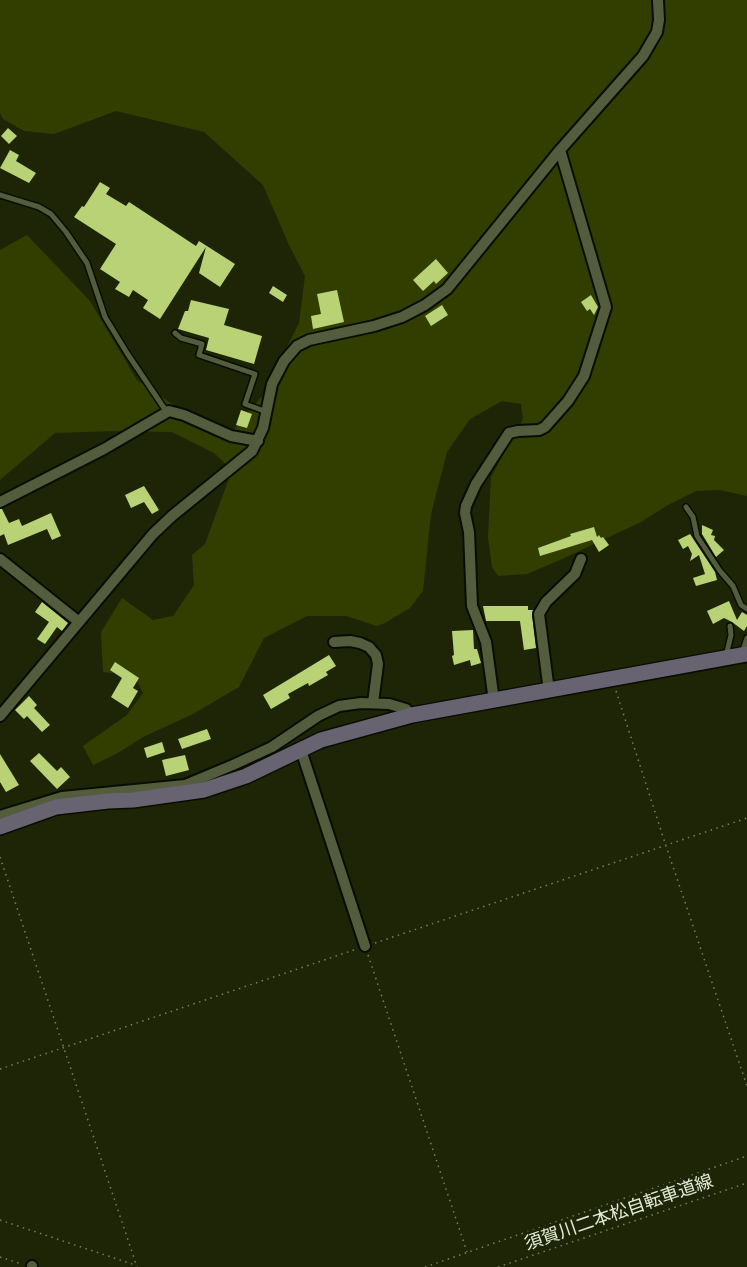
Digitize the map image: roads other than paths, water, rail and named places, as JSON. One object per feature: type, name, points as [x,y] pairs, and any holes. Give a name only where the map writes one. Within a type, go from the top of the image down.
[{"type":"street","points":[[0,716],[153,534],[252,451],[258,441],[267,412],[272,384],[284,361],[297,346],[309,340],[374,326],[402,317],[438,296],[458,277],[560,150],[651,45],[659,21],[658,0]]},
{"type":"street","points":[[494,701],[486,642],[471,606],[466,506],[476,484],[509,433],[518,430],[540,430],[568,401],[584,376],[606,307],[560,150]]},
{"type":"street","points":[[0,502],[104,449],[169,411],[184,415],[231,436],[258,441]]},
{"type":"street","points":[[0,559],[79,622]]},
{"type":"street","points":[[549,691],[539,614],[546,602],[575,574],[581,559]]},
{"type":"street","points":[[334,642],[360,643],[369,647],[376,655],[378,664],[373,703]]},
{"type":"street","points":[[0,827],[56,807],[133,800],[204,790],[246,776],[321,740],[412,715],[738,656]]},
{"type":"street","points":[[0,816],[62,796],[185,785],[272,747],[318,716],[339,706],[373,703],[398,705],[412,715]]},
{"type":"street","points":[[301,750],[365,946]]},
{"type":"lane","points":[[0,195],[39,207],[51,214],[66,232],[87,263],[105,317],[164,408],[169,411]]},
{"type":"lane","points":[[175,333],[181,338],[202,344],[199,356],[255,374],[245,404],[267,412]]},
{"type":"lane","points":[[686,507],[693,517],[697,536],[733,586],[741,605],[747,609]]},
{"type":"lane","points":[[730,626],[738,656]]},
{"type":"lane","points":[[738,656],[747,638]]}]
